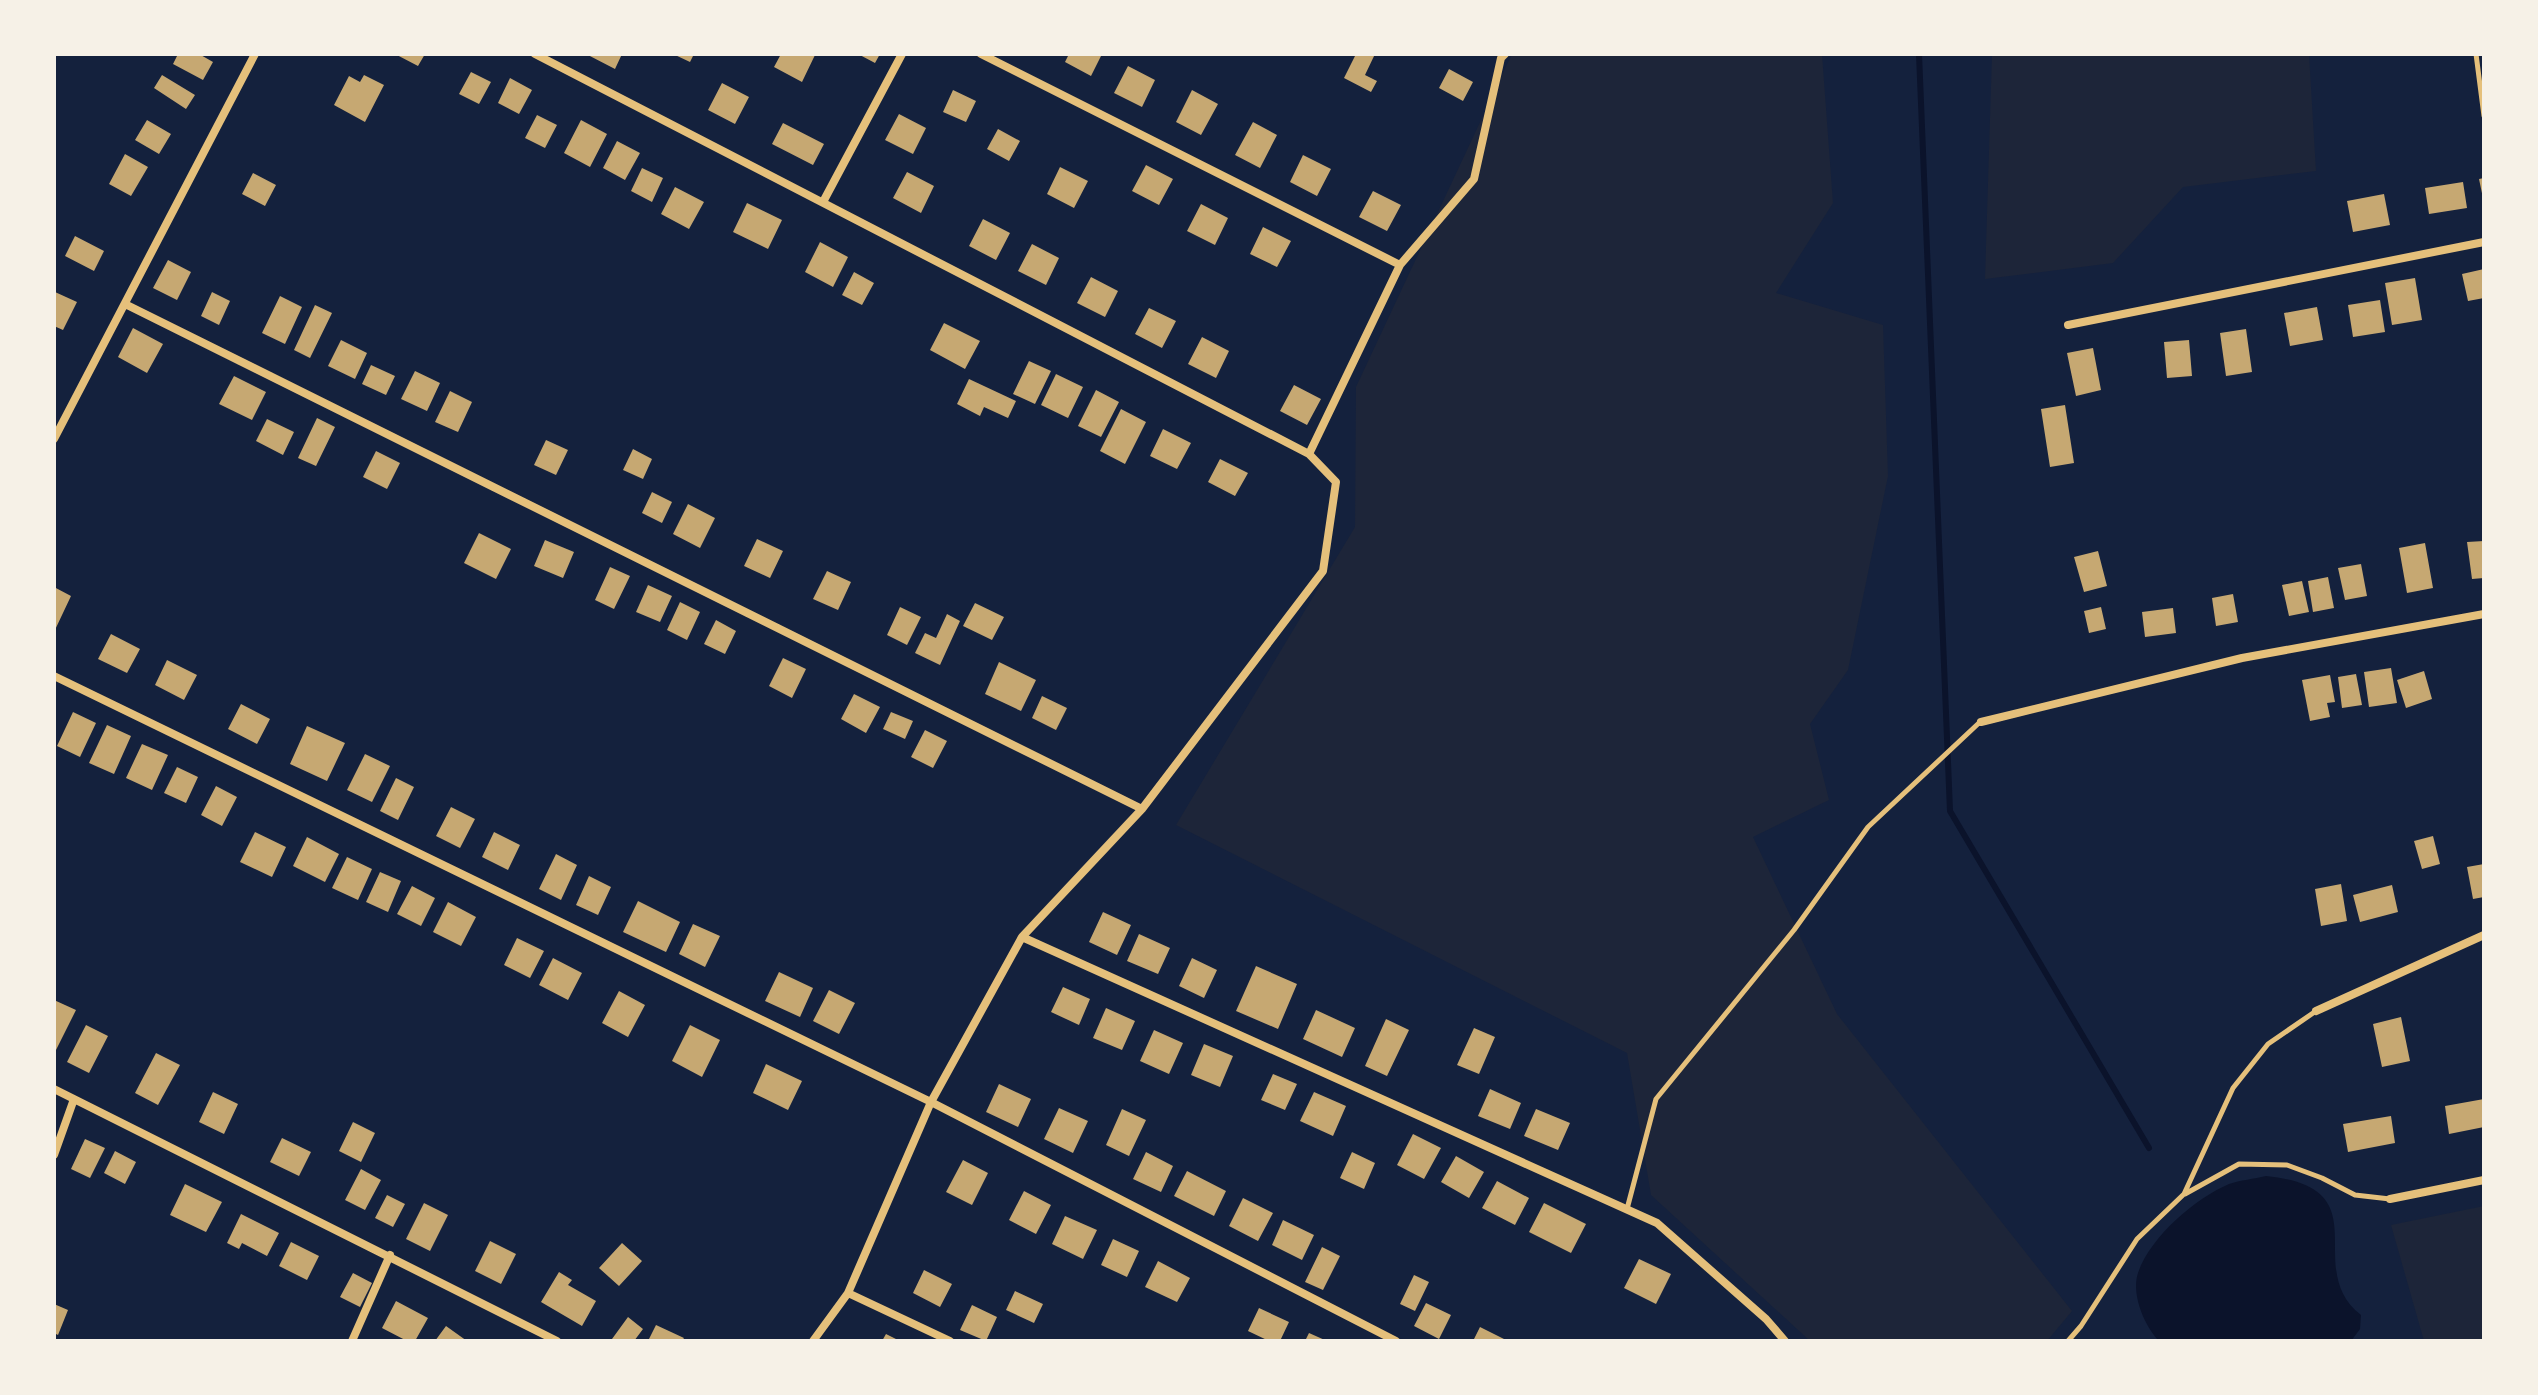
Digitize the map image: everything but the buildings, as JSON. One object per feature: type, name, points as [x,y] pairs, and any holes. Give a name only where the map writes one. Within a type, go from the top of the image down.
[{"type":"street","points":[[54,439],[255,54]]},
{"type":"street","points":[[535,54],[1309,454],[1336,482],[1323,571],[1142,809],[1022,937],[931,1102],[848,1293],[813,1341]]},
{"type":"street","points":[[823,202],[902,54]]},
{"type":"street","points":[[981,54],[1400,265]]},
{"type":"street","points":[[1309,454],[1400,265],[1474,179],[1500,55]]},
{"type":"street","points":[[2068,325],[2484,242]]},
{"type":"street","points":[[125,304],[1142,809]]},
{"type":"street","points":[[1981,722],[2242,658],[2484,614]]},
{"type":"street","points":[[54,676],[931,1102],[1396,1341]]},
{"type":"street","points":[[2316,1011],[2484,935]]},
{"type":"street","points":[[1022,937],[1657,1223],[1766,1319],[1785,1341]]},
{"type":"street","points":[[54,1089],[557,1341]]},
{"type":"street","points":[[54,1155],[74,1099]]},
{"type":"street","points":[[2390,1199],[2484,1180]]},
{"type":"street","points":[[352,1341],[390,1255]]},
{"type":"street","points":[[848,1293],[950,1341]]},
{"type":"lane","points":[[2476,54],[2484,116]]},
{"type":"lane","points":[[1627,1209],[1656,1099],[1794,930],[1868,827],[1981,722]]},
{"type":"lane","points":[[2184,1194],[2233,1088],[2268,1044],[2316,1011]]},
{"type":"lane","points":[[2068,1341],[2137,1239],[2184,1194],[2239,1164],[2287,1165],[2355,1195],[2390,1199]]},
{"type":"shaded area","points":[[1512,54],[1822,54],[1833,203],[1776,293],[1883,325],[1888,476],[1848,670],[1810,724],[1829,800],[1753,837],[1837,1014],[2072,1311],[2047,1341],[1810,1341],[1651,1195],[1627,1053],[1176,825],[1355,527],[1356,387]]},
{"type":"shaded area","points":[[1992,54],[2309,54],[2316,171],[2183,187],[2113,263],[1985,279]]},
{"type":"shaded area","points":[[2266,1176],[2301,1183],[2322,1196],[2332,1213],[2337,1275],[2344,1296],[2361,1315],[2360,1329],[2351,1341],[2159,1341],[2148,1327],[2136,1290],[2144,1259],[2176,1220],[2216,1190]]},
{"type":"shaded area","points":[[2484,1206],[2484,1341],[2424,1341],[2391,1225]]},
{"type":"waterway","points":[[1919,54],[1950,811],[2149,1148]]}]
